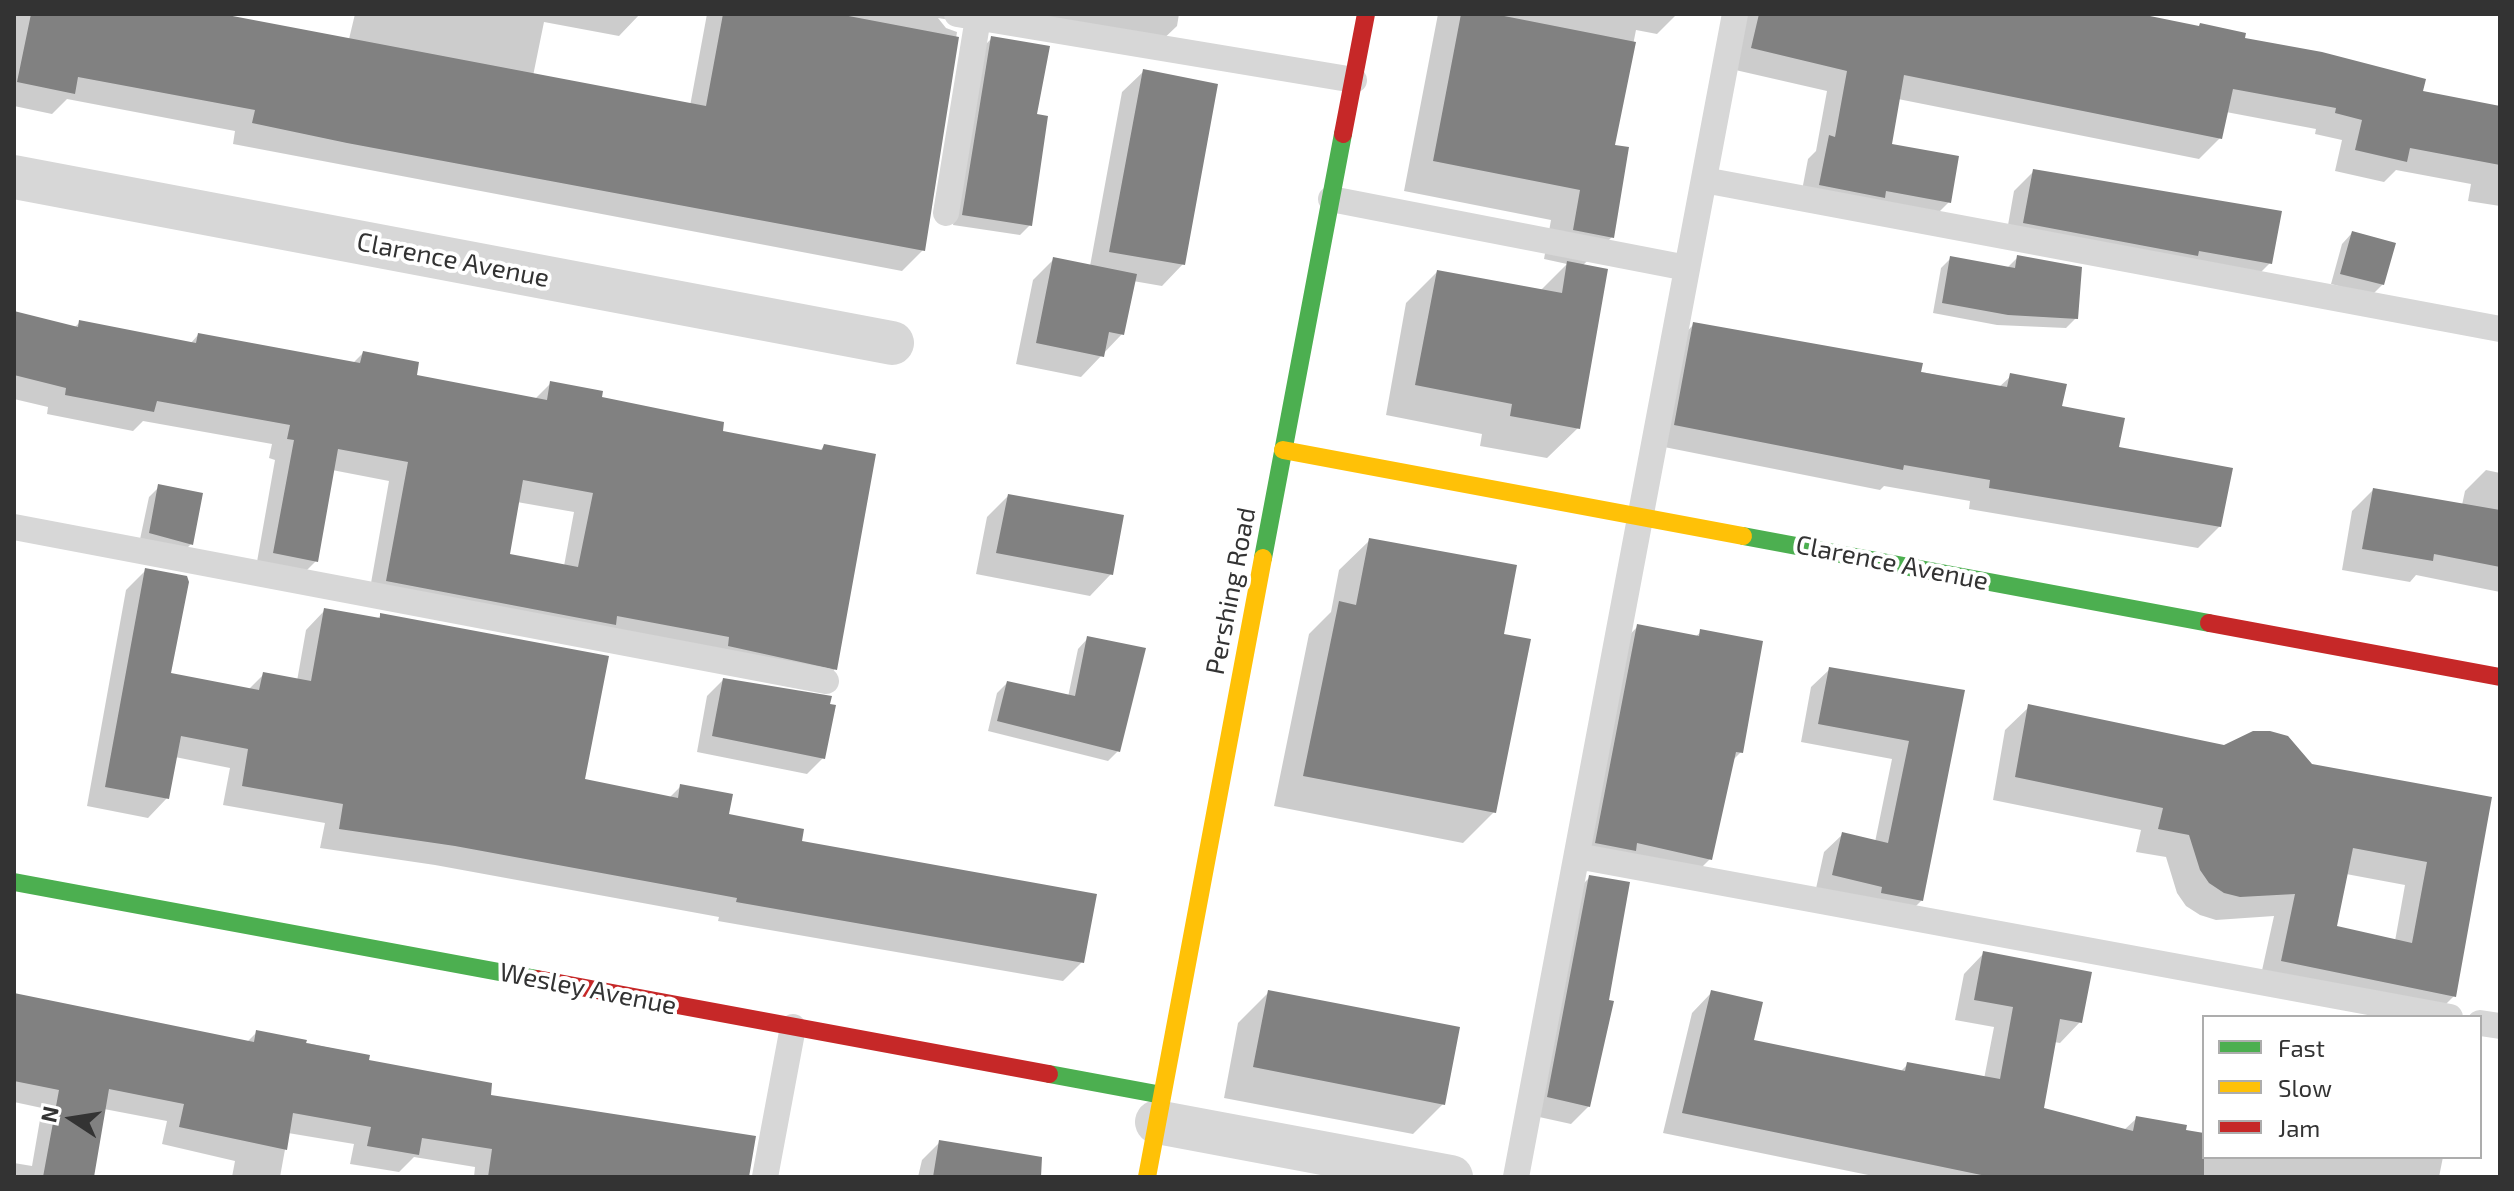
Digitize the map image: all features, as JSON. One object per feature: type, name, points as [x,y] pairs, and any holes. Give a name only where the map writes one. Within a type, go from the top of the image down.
[{"type":"street","name":"Pershing Road","points":[[1147,1177],[1366,14]]},
{"type":"street","name":"Clarence Avenue","points":[[14,177],[892,343]]},
{"type":"street","name":"Clarence Avenue","points":[[1283,450],[2500,677]]},
{"type":"street","name":"Wesley Avenue","points":[[14,882],[793,1027],[1451,1177]]},
{"type":"lane","points":[[1516,1177],[1735,14]]},
{"type":"lane","points":[[946,213],[968,16],[1354,80]]},
{"type":"lane","points":[[1704,180],[2500,329]]},
{"type":"lane","points":[[1331,199],[1687,268]]},
{"type":"lane","points":[[14,527],[826,681]]},
{"type":"lane","points":[[1577,856],[2439,1015]]},
{"type":"lane","points":[[765,1177],[793,1027]]},
{"type":"building","points":[[31,14],[222,14],[706,106],[723,14],[838,14],[959,37],[925,251],[347,143],[252,123],[255,110],[78,77],[75,94],[17,82]]},
{"type":"building","points":[[1461,14],[1494,14],[1636,42],[1615,145],[1629,147],[1614,238],[1573,230],[1580,190],[1433,161]]},
{"type":"building","points":[[1759,14],[2140,14],[2199,26],[2200,23],[2246,33],[2245,38],[2322,52],[2426,79],[2423,91],[2500,106],[2500,165],[2410,148],[2407,162],[2355,150],[2362,120],[2335,113],[2336,108],[2233,89],[2222,139],[1904,75],[1892,144],[1959,156],[1951,203],[1886,191],[1885,198],[1819,185],[1829,135],[1835,137],[1847,71],[1751,48]]},
{"type":"building","points":[[991,36],[1050,46],[1037,114],[1048,116],[1032,226],[962,215]]},
{"type":"building","points":[[1143,69],[1218,84],[1185,265],[1109,252]]},
{"type":"building","points":[[2033,169],[2282,211],[2272,264],[2199,251],[2198,256],[2023,223]]},
{"type":"building","points":[[2352,231],[2396,243],[2384,285],[2340,274]]},
{"type":"building","points":[[2017,255],[2082,267],[2078,319],[2008,315],[1942,303],[1950,256],[2015,268]]},
{"type":"building","points":[[1053,257],[1137,274],[1124,335],[1109,332],[1104,357],[1036,343]]},
{"type":"building","points":[[1567,261],[1608,269],[1580,429],[1510,416],[1512,404],[1415,385],[1437,270],[1562,293]]},
{"type":"building","points":[[14,311],[78,327],[79,320],[196,343],[198,333],[360,363],[363,351],[419,362],[417,375],[547,400],[550,381],[603,391],[602,397],[724,422],[723,431],[822,450],[824,444],[876,454],[837,670],[728,646],[729,637],[617,616],[616,625],[386,581],[408,462],[338,449],[318,562],[273,553],[294,440],[287,439],[290,425],[157,401],[154,412],[65,395],[66,388],[14,375]],"holes":[[[523,480],[593,493],[578,567],[510,554]]]},
{"type":"building","points":[[1693,322],[1923,363],[1921,372],[2007,387],[2010,373],[2067,384],[2062,406],[2125,418],[2119,447],[2233,468],[2221,527],[1989,488],[1990,480],[1904,465],[1903,470],[1674,425]]},
{"type":"building","points":[[158,484],[203,493],[193,545],[149,533]]},
{"type":"building","points":[[2373,488],[2500,510],[2500,567],[2434,554],[2433,561],[2362,549]]},
{"type":"building","points":[[1008,494],[1124,515],[1113,575],[996,553]]},
{"type":"building","points":[[1369,538],[1517,565],[1504,634],[1531,639],[1496,813],[1303,776],[1339,601],[1356,605]]},
{"type":"building","points":[[145,568],[187,576],[189,582],[171,673],[259,690],[263,672],[311,681],[324,608],[380,618],[380,613],[609,656],[585,779],[678,798],[680,784],[733,794],[729,814],[804,829],[802,841],[1097,894],[1084,963],[736,902],[737,898],[455,846],[339,829],[343,804],[242,786],[248,749],[181,736],[169,799],[105,787]]},
{"type":"building","points":[[1637,624],[1699,636],[1700,629],[1763,641],[1743,753],[1736,752],[1712,860],[1637,843],[1636,851],[1595,843]]},
{"type":"building","points":[[1087,636],[1146,648],[1120,752],[997,721],[1007,681],[1075,696]]},
{"type":"building","points":[[1829,667],[1965,690],[1923,901],[1881,893],[1882,887],[1832,875],[1842,832],[1888,843],[1909,741],[1818,724]]},
{"type":"building","points":[[723,678],[832,696],[830,704],[836,705],[825,759],[712,736]]},
{"type":"building","points":[[2028,704],[2224,745],[2253,731],[2270,731],[2288,736],[2312,764],[2492,797],[2456,997],[2281,961],[2295,894],[2240,897],[2224,893],[2209,883],[2200,870],[2189,835],[2158,829],[2163,808],[2015,777]],"holes":[[[2353,848],[2427,862],[2412,943],[2337,926]]]},
{"type":"building","points":[[1589,875],[1630,882],[1609,1000],[1614,1001],[1590,1107],[1547,1097]]},
{"type":"building","points":[[1983,951],[2092,972],[2082,1023],[2060,1019],[2044,1108],[2133,1131],[2136,1116],[2187,1125],[2186,1130],[2202,1133],[2204,1177],[1991,1177],[1682,1113],[1711,990],[1763,1002],[1754,1040],[1905,1071],[1907,1062],[2000,1079],[2013,1007],[1974,1000]]},
{"type":"building","points":[[1268,990],[1460,1027],[1445,1105],[1253,1067]]},
{"type":"building","points":[[14,993],[254,1042],[256,1030],[307,1040],[306,1043],[370,1055],[369,1060],[492,1083],[491,1095],[756,1136],[749,1177],[488,1177],[492,1149],[422,1138],[419,1155],[367,1146],[371,1127],[293,1113],[287,1150],[179,1127],[184,1104],[109,1089],[94,1177],[43,1177],[59,1090],[14,1081]]},
{"type":"building","points":[[939,1140],[1042,1157],[1041,1177],[933,1177]]},
{"type":"traffic: fast","points":[[1263,558],[1343,134]]},
{"type":"traffic: fast","points":[[1743,536],[2209,623]]},
{"type":"traffic: fast","points":[[14,882],[537,979]]},
{"type":"traffic: fast","points":[[1049,1074],[1162,1095]]},
{"type":"traffic: slow","points":[[1283,450],[1743,536]]},
{"type":"traffic: slow","points":[[1147,1177],[1263,558]]},
{"type":"traffic: jam","points":[[1343,134],[1366,14]]},
{"type":"traffic: jam","points":[[2209,623],[2500,677]]},
{"type":"traffic: jam","points":[[537,979],[1049,1074]]}]
